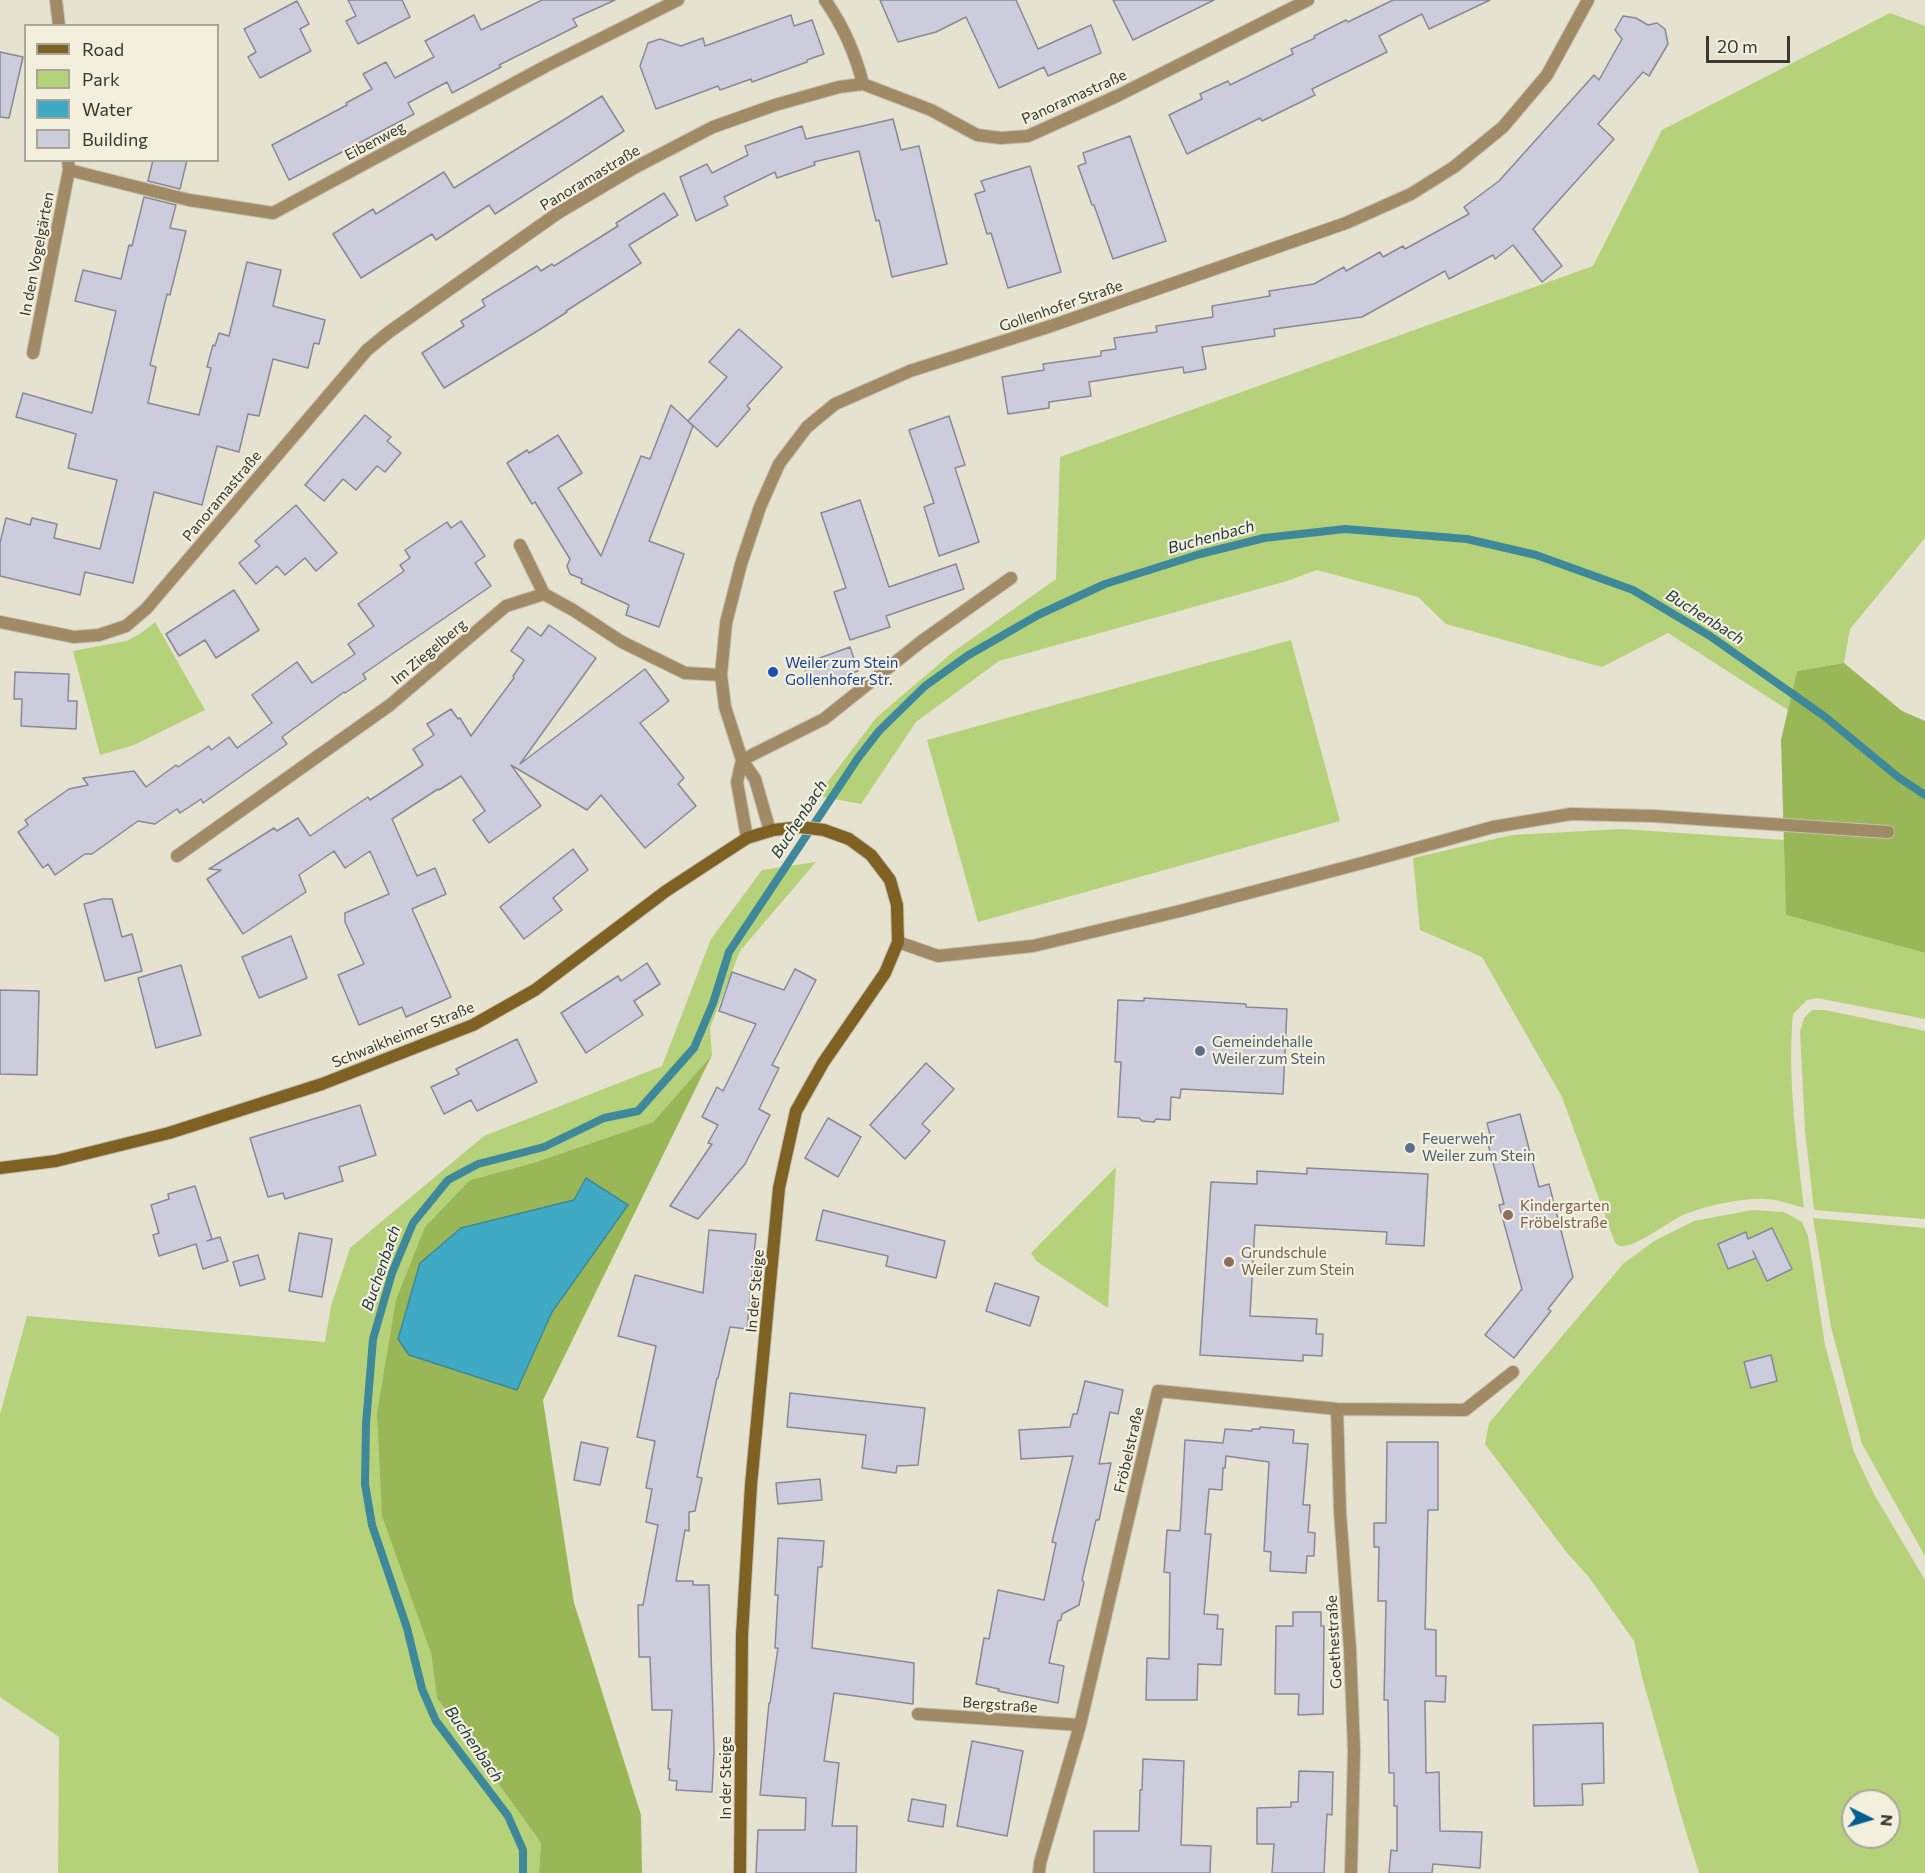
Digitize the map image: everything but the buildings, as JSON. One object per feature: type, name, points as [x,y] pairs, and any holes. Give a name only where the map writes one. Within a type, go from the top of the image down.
[{"type":"main road","name":"In der Steige","points":[[740,1873],[742,1635],[750,1496],[779,1188],[796,1111],[823,1063],[885,974],[898,942],[897,905],[890,880],[871,855],[849,839],[824,830],[800,827],[771,830]]},
{"type":"main road","name":"Schwaikheimer Straße","points":[[0,1168],[56,1161],[169,1133],[322,1084],[473,1025],[535,990],[666,891],[747,838],[771,830]]},
{"type":"street","points":[[56,0],[59,24]]},
{"type":"street","name":"Eibenweg","points":[[69,165],[189,200],[273,213],[548,65],[678,0]]},
{"type":"street","points":[[825,0],[840,21],[855,54],[863,84]]},
{"type":"street","name":"Panoramastraße","points":[[0,621],[74,637],[99,634],[126,626],[146,609],[367,350],[389,332],[558,213],[634,168],[713,127],[775,105],[828,90],[863,84],[931,110],[977,135],[1001,138],[1028,136],[1117,96],[1308,0]]},
{"type":"street","name":"Gollenhofer Straße","points":[[771,830],[755,779],[742,760],[725,707],[721,675],[726,623],[741,564],[760,507],[779,464],[807,427],[835,404],[910,371],[1054,325],[1346,223],[1411,194],[1454,167],[1503,127],[1547,75],[1587,0]]},
{"type":"street","name":"In den Vogelgärten","points":[[33,353],[69,165]]},
{"type":"street","points":[[520,545],[544,594],[622,642],[685,673],[721,675]]},
{"type":"street","points":[[742,760],[824,719],[922,641],[1011,578]]},
{"type":"street","name":"Im Ziegelberg","points":[[177,856],[390,705],[506,606],[544,594]]},
{"type":"street","name":"Gollenhofer Straße","points":[[742,760],[737,782],[747,838]]},
{"type":"street","points":[[898,942],[938,956],[1034,946],[1201,906],[1493,827],[1571,814],[1644,816],[1888,832]]},
{"type":"street","name":"Fröbelstraße","points":[[1039,1873],[1080,1725],[1158,1391],[1337,1409],[1465,1410],[1513,1372]]},
{"type":"street","name":"Goethestraße","points":[[1337,1409],[1340,1512],[1350,1649],[1354,1750],[1351,1873]]},
{"type":"street","name":"Bergstraße","points":[[918,1714],[1080,1725]]},
{"type":"green space","points":[[1890,13],[1925,26],[1925,538],[1850,629],[1844,663],[1797,671],[1788,710],[1668,633],[1602,667],[1446,624],[1418,597],[1317,570],[1287,581],[999,661],[916,722],[861,804],[817,796],[876,718],[953,652],[1056,579],[1060,457],[1593,266],[1662,130]]},
{"type":"green space","points":[[155,622],[205,710],[134,745],[100,755],[73,651],[126,641],[140,634]]},
{"type":"green space","points":[[1291,640],[1340,821],[978,922],[927,740]]},
{"type":"green space","points":[[1844,663],[1902,711],[1925,721],[1925,953],[1786,915],[1781,740],[1797,671]]},
{"type":"green space","points":[[1621,829],[1784,840],[1786,915],[1925,953],[1925,1019],[1817,998],[1807,1000],[1793,1014],[1792,1087],[1804,1208],[1768,1199],[1722,1203],[1681,1216],[1630,1245],[1619,1246],[1615,1243],[1562,1097],[1482,957],[1420,930],[1413,858],[1512,835]]},
{"type":"green space","points":[[816,862],[740,951],[710,1028],[712,1055],[653,1122],[533,1163],[470,1180],[431,1653],[437,1698],[541,1843],[539,1873],[58,1873],[59,1737],[0,1697],[0,1414],[27,1316],[325,1342],[331,1306],[350,1248],[484,1136],[662,1066],[711,939],[762,870]]},
{"type":"green space","points":[[1812,1010],[1825,1010],[1925,1031],[1925,1219],[1814,1210],[1805,1131],[1800,1032],[1804,1018]]},
{"type":"green space","points":[[712,1055],[543,1400],[574,1603],[641,1815],[642,1873],[539,1873],[541,1843],[437,1698],[431,1653],[382,1516],[377,1413],[396,1300],[425,1227],[470,1180],[533,1163],[653,1122]],"holes":[[[587,1178],[628,1205],[552,1312],[420,1263],[461,1228],[574,1200]]]},
{"type":"green space","points":[[1116,1167],[1108,1308],[1036,1261],[1031,1253]]},
{"type":"green space","points":[[1752,1210],[1784,1212],[1802,1222],[1808,1236],[1825,1345],[1854,1452],[1874,1494],[1925,1580],[1925,1873],[1699,1873],[1642,1677],[1634,1641],[1588,1576],[1567,1553],[1485,1444],[1489,1423],[1623,1264],[1654,1241],[1694,1221]]},
{"type":"green space","points":[[1813,1218],[1925,1228],[1925,1556],[1862,1444],[1831,1327]]},
{"type":"water","points":[[586,1178],[628,1205],[552,1312],[517,1390],[409,1355],[398,1339],[420,1263],[461,1228],[574,1200]]},
{"type":"waterway","name":"Buchenbach","points":[[523,1873],[523,1850],[508,1816],[436,1721],[422,1689],[407,1628],[372,1525],[365,1484],[366,1424],[373,1339],[392,1273],[413,1223],[448,1180],[478,1164],[544,1147],[604,1118],[638,1111],[694,1048],[713,1003],[729,952],[858,758],[879,731],[925,686],[967,656],[1038,615],[1105,584],[1200,554],[1264,538],[1345,529],[1467,539],[1536,555],[1633,590],[1710,636],[1824,716],[1898,777],[1925,795]]},
{"type":"place","name":"Weiler zum Stein Gollenhofer Str.","points":[[773,672]]},
{"type":"place","name":"Gemeindehalle Weiler zum Stein","points":[[1200,1051]]},
{"type":"place","name":"Feuerwehr Weiler zum Stein","points":[[1410,1148]]},
{"type":"place","name":"Kindergarten Fröbelstraße","points":[[1508,1215]]},
{"type":"place","name":"Grundschule Weiler zum Stein","points":[[1229,1262]]}]
